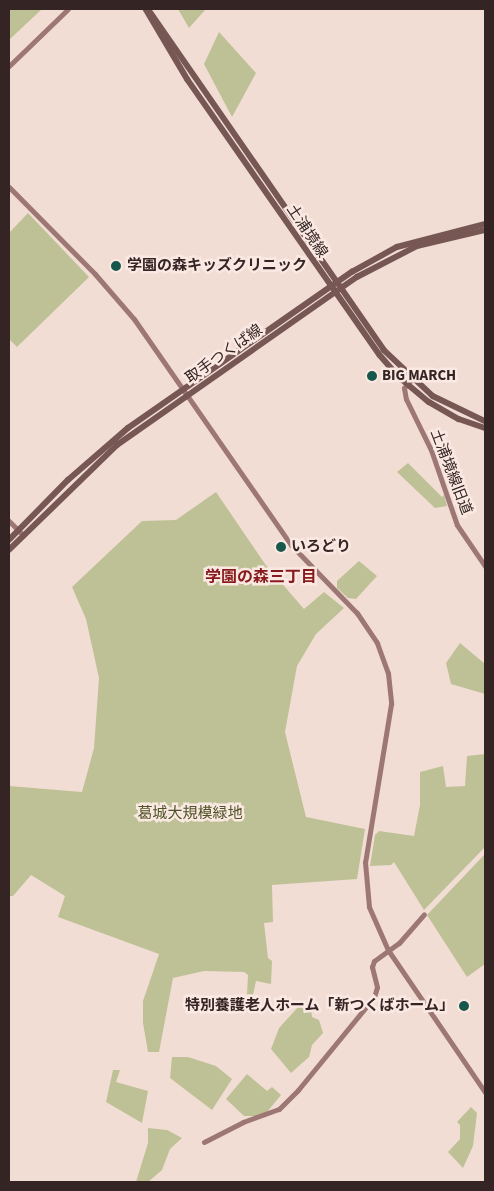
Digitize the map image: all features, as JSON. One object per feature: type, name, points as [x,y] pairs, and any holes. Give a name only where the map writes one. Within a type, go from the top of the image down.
[{"type":"main road","name":"土浦境線","points":[[147,9],[188,80],[334,285],[372,345],[407,384],[442,411],[485,428]]},
{"type":"main road","name":"取手つくば線","points":[[9,540],[91,458],[185,388],[334,285],[398,246],[485,224]]},
{"type":"main road","name":"取手つくば線","points":[[9,550],[117,446],[338,291],[401,252],[438,240],[485,230]]},
{"type":"main road","name":"土浦境線","points":[[338,291],[383,348],[412,379],[446,405],[485,421]]},
{"type":"street","points":[[9,66],[68,9]]},
{"type":"street","points":[[9,186],[101,280],[148,336],[291,545],[362,620],[382,655],[390,684],[391,714],[367,849],[365,881],[372,917],[388,950],[485,1092]]},
{"type":"street","points":[[407,384],[412,379]]},
{"type":"street","name":"土浦境線旧道","points":[[407,384],[404,392],[406,400],[428,444],[457,525],[485,566]]},
{"type":"street","points":[[9,521],[23,535]]},
{"type":"street","points":[[204,1142],[243,1122],[279,1109],[298,1090],[374,997],[377,987],[373,964],[399,942],[424,914]]},
{"type":"green space","points":[[9,9],[42,9],[9,40]]},
{"type":"green space","points":[[178,9],[206,9],[189,28]]},
{"type":"green space","points":[[219,32],[256,73],[232,117],[204,64]]},
{"type":"green space","points":[[28,213],[89,277],[17,347],[9,339],[9,233]]},
{"type":"green space","points":[[408,463],[442,497],[444,495],[447,506],[435,508],[397,472]]},
{"type":"green space","name":"葛城大規模緑地","points":[[216,492],[265,564],[304,609],[324,592],[344,608],[316,634],[297,666],[285,732],[306,817],[365,829],[357,879],[272,885],[273,922],[264,923],[268,958],[272,961],[271,984],[256,981],[253,995],[247,994],[248,975],[244,972],[204,971],[173,978],[159,1052],[148,1052],[143,1023],[143,1001],[159,954],[58,917],[65,896],[31,875],[13,896],[9,896],[9,786],[82,792],[94,748],[99,678],[86,619],[72,587],[142,521],[176,520]]},
{"type":"green space","points":[[359,561],[377,576],[356,599],[348,598],[337,588],[337,581]]},
{"type":"green space","points":[[460,643],[485,664],[485,694],[451,684],[446,663]]},
{"type":"green space","points":[[485,754],[485,847],[424,910],[394,862],[391,865],[370,866],[375,835],[379,831],[414,836],[420,805],[420,772],[443,766],[446,787],[465,786],[467,756]]},
{"type":"green space","points":[[485,854],[485,964],[467,977],[427,915]]},
{"type":"green space","points":[[300,1005],[311,1008],[312,1017],[319,1020],[323,1033],[312,1045],[309,1057],[291,1073],[271,1049],[279,1028]]},
{"type":"green space","points":[[172,1057],[188,1057],[216,1066],[232,1079],[212,1110],[170,1078]]},
{"type":"green space","points":[[113,1070],[120,1070],[116,1082],[148,1091],[142,1123],[106,1102]]},
{"type":"green space","points":[[247,1074],[267,1091],[272,1087],[281,1095],[267,1112],[259,1116],[244,1116],[226,1099]]},
{"type":"green space","points":[[471,1107],[477,1113],[473,1146],[463,1168],[448,1152],[460,1139],[460,1125],[457,1122]]},
{"type":"green space","points":[[148,1128],[167,1130],[182,1138],[170,1149],[162,1170],[148,1182],[136,1182],[148,1143]]},
{"type":"place","name":"学園の森キッズクリニック","points":[[116,266]]},
{"type":"place","name":"BIG MARCH","points":[[372,376]]},
{"type":"place","name":"いろどり","points":[[281,547]]},
{"type":"place","name":"特別養護老人ホーム「新つくばホーム」","points":[[464,1006]]},
{"type":"district","name":"学園の森三丁目","points":[[261,577]]}]
